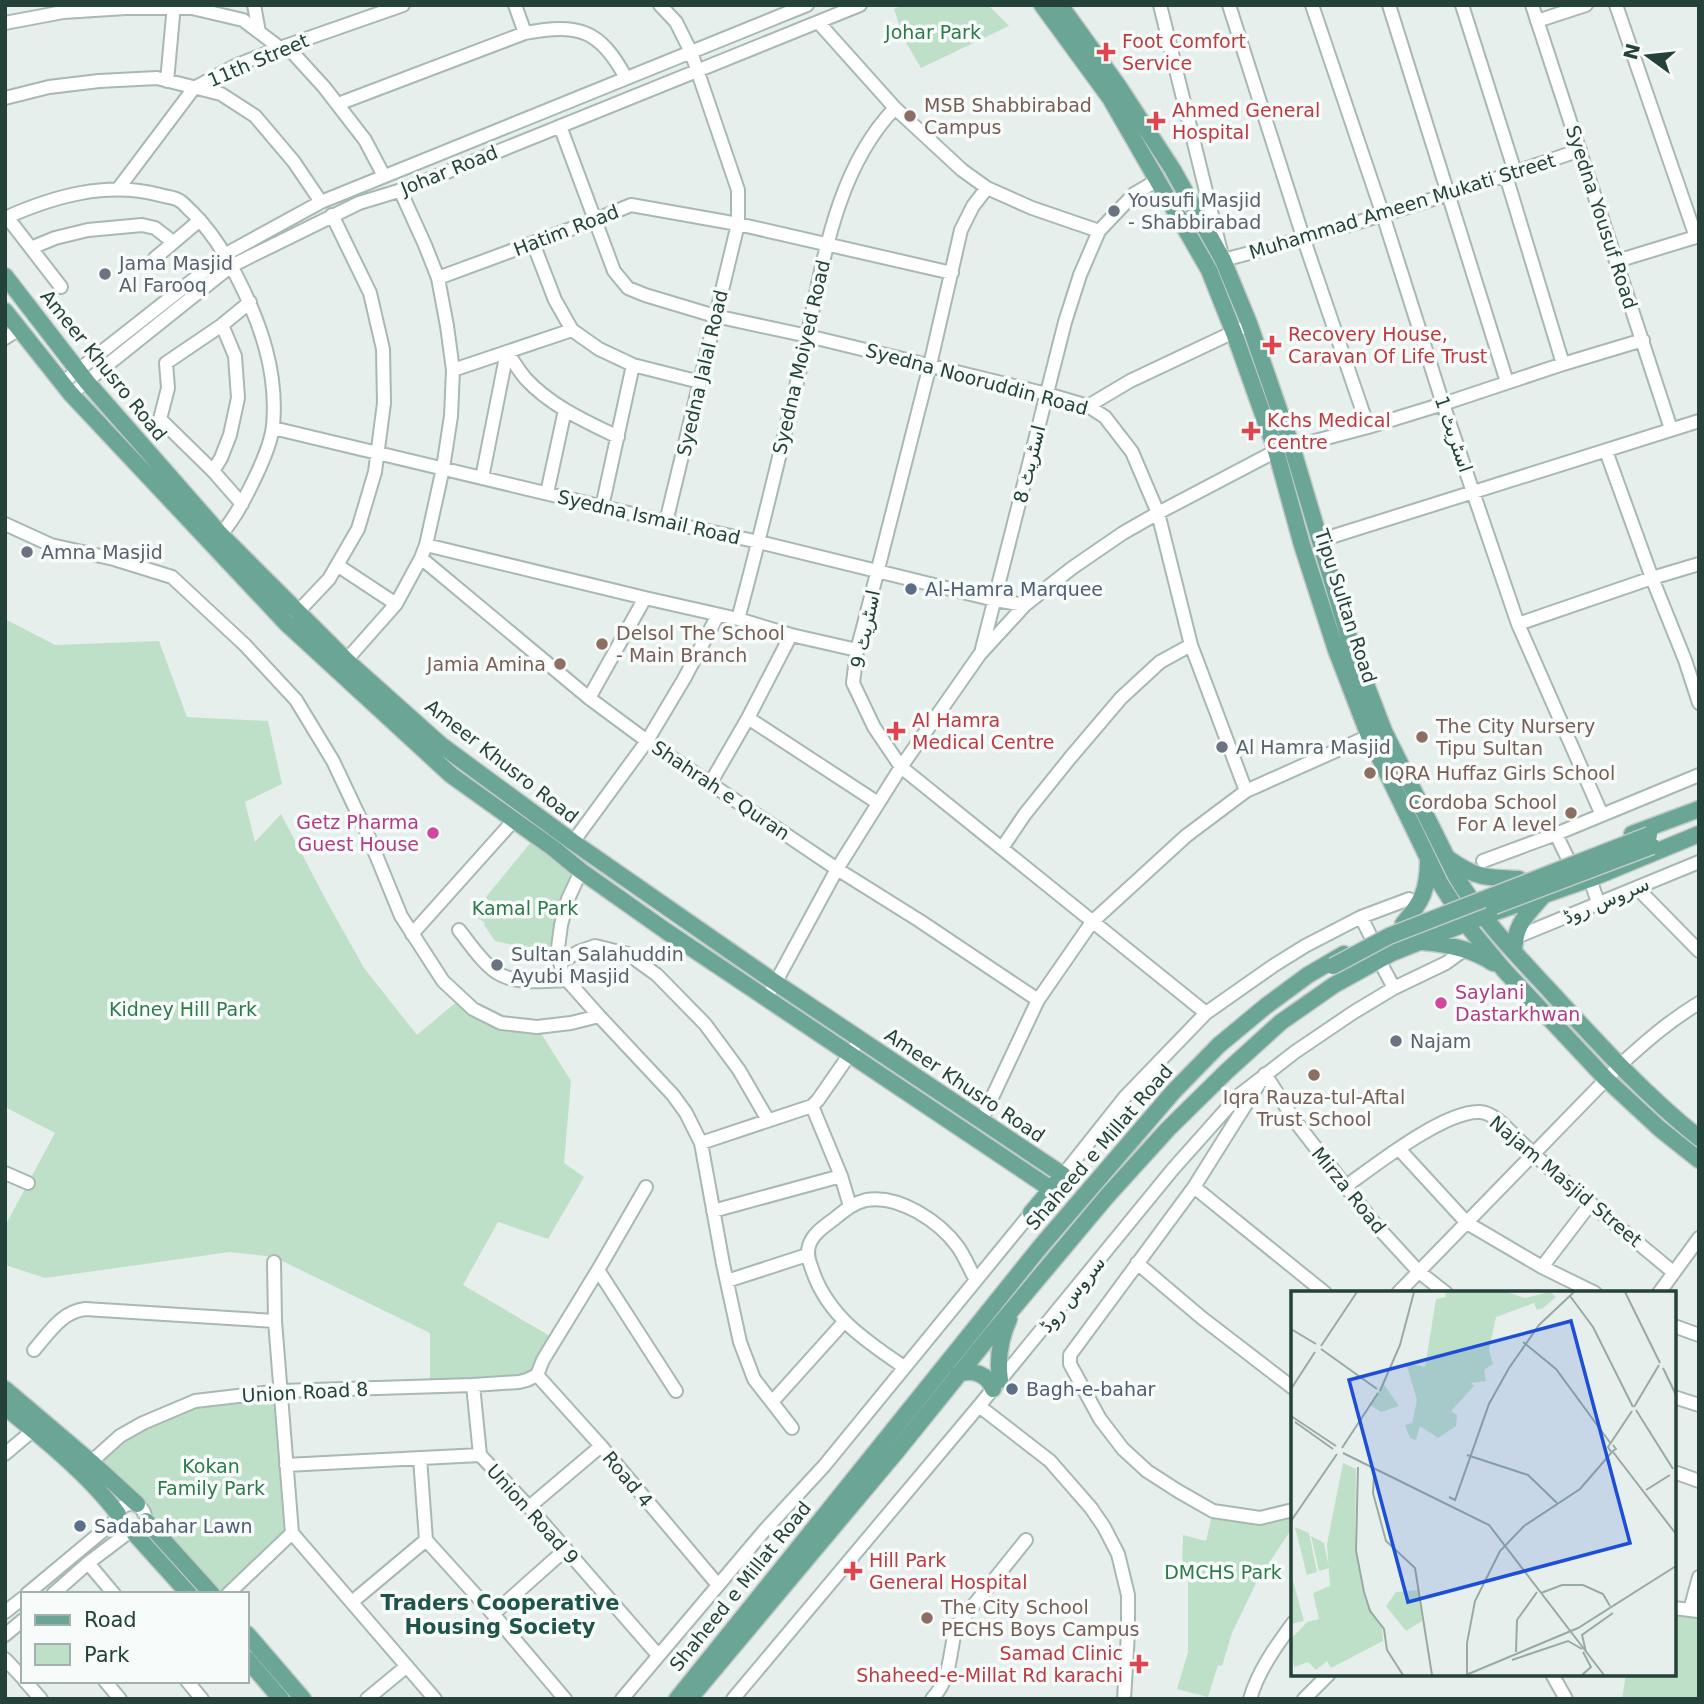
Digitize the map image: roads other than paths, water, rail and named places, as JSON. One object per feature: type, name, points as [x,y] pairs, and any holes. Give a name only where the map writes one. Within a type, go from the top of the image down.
[{"type":"main road","name":"Tipu Sultan Road","points":[[1042,5],[1110,98],[1209,270],[1276,452],[1336,650],[1369,736],[1428,860],[1447,907],[1459,926],[1606,1079],[1660,1129],[1699,1160]]},
{"type":"main road","name":"Tipu Sultan Road","points":[[1060,5],[1119,87],[1173,170],[1223,260],[1249,323],[1292,447],[1352,648],[1384,731],[1447,857],[1484,916],[1514,945],[1619,1066],[1671,1116],[1699,1138]]},
{"type":"main road","points":[[1209,270],[1223,260]]},
{"type":"main road","name":"Ameer Khusro Road","points":[[5,276],[216,540]]},
{"type":"main road","name":"Ameer Khusro Road","points":[[5,311],[12,334],[451,775],[666,931],[1051,1189]]},
{"type":"main road","points":[[1303,545],[1321,540]]},
{"type":"main road","name":"Ameer Khusro Road","points":[[342,665],[441,745],[573,842],[859,1040],[1063,1175]]},
{"type":"main road","name":"Shaheed e Millat Road","points":[[677,1699],[1065,1217],[1174,1091],[1219,1045],[1308,975],[1371,937],[1699,809]]},
{"type":"main road","points":[[1111,1163],[1122,1158],[1229,1046],[1294,991],[1335,970],[1650,841],[1699,816]]},
{"type":"main road","points":[[1650,841],[1699,828]]},
{"type":"main road","name":"Shaheed e Millat Road","points":[[690,1699],[1014,1307],[1154,1144],[1281,1022],[1334,985],[1418,942],[1508,907],[1542,897],[1699,834]]},
{"type":"main road","points":[[1447,857],[1476,876],[1519,879]]},
{"type":"main road","points":[[1403,924],[1422,899],[1428,877],[1428,860]]},
{"type":"main road","points":[[1496,887],[1495,895],[1499,903],[1508,907]]},
{"type":"main road","points":[[1514,945],[1518,925],[1542,897]]},
{"type":"main road","points":[[1418,942],[1480,954],[1504,970]]},
{"type":"main road","points":[[1154,1144],[1160,1128],[1240,1049],[1335,970]]},
{"type":"main road","points":[[1031,1213],[1063,1175]]},
{"type":"main road","points":[[1031,1213],[1047,1217],[1065,1217]]},
{"type":"main road","points":[[1031,1213],[1042,1236],[1041,1246]]},
{"type":"main road","points":[[958,1374],[978,1374],[997,1385],[999,1352],[1005,1326],[1014,1307]]},
{"type":"main road","points":[[5,1389],[107,1499],[117,1517]]},
{"type":"main road","points":[[5,1407],[39,1426],[91,1462],[137,1504]]},
{"type":"main road","points":[[146,1521],[210,1592]]},
{"type":"main road","points":[[131,1533],[187,1592]]},
{"type":"main road","points":[[248,1635],[303,1699]]},
{"type":"main road","points":[[248,1661],[281,1699]]},
{"type":"street","points":[[254,5],[259,32]]},
{"type":"street","name":"11th Street","points":[[118,189],[194,88],[237,65],[403,5]]},
{"type":"street","points":[[515,5],[525,33]]},
{"type":"street","points":[[660,5],[676,22],[697,70]]},
{"type":"street","name":"Johar Road","points":[[66,389],[228,260],[321,202],[807,5]]},
{"type":"street","name":"Johar Road","points":[[228,260],[359,203],[402,189],[860,5]]},
{"type":"street","points":[[1160,5],[1223,260]]},
{"type":"street","points":[[1230,5],[1304,240],[1368,427]]},
{"type":"street","name":"اسٹریٹ 1","points":[[1312,5],[1518,624],[1602,815]]},
{"type":"street","points":[[1389,5],[1507,382]]},
{"type":"street","points":[[1462,5],[1563,363]]},
{"type":"street","name":"Syedna Yousuf Road","points":[[1532,5],[1671,429]]},
{"type":"street","points":[[1537,22],[1586,5]]},
{"type":"street","points":[[1616,5],[1697,236],[1617,261]]},
{"type":"street","points":[[5,23],[62,8],[126,7],[191,8],[243,20],[280,48],[293,53],[338,104],[402,189],[438,278],[453,370],[450,416],[443,468],[424,552],[396,604],[342,665]]},
{"type":"street","points":[[167,81],[174,7]]},
{"type":"street","points":[[818,22],[895,108],[962,170],[987,188],[1032,208],[1099,231]]},
{"type":"street","points":[[338,104],[525,33],[550,28],[573,29],[598,39],[616,59],[626,78]]},
{"type":"street","name":"Syedna Jalal Road","points":[[666,522],[738,224],[738,190],[697,70]]},
{"type":"street","points":[[5,99],[49,87],[99,80],[157,78],[221,94],[256,116],[294,162],[321,202]]},
{"type":"street","name":"Syedna Nooruddin Road","points":[[563,104],[566,124],[595,220],[614,271],[628,288],[715,316],[1047,394],[1088,406],[1105,416],[1132,452],[1158,513],[1191,645],[1246,791]]},
{"type":"street","name":"Syedna Moiyed Road","points":[[738,619],[808,336],[826,245],[849,180],[867,143],[895,108]]},
{"type":"street","name":"Muhammad Ameen Mukati Street","points":[[1223,260],[1304,240],[1449,195],[1580,150]]},
{"type":"street","name":"اسٹریٹ 8","points":[[980,654],[1065,322],[1080,275],[1099,231],[1134,194],[1158,180]]},
{"type":"street","name":"اسٹریٹ 9","points":[[987,188],[973,206],[961,230],[858,650],[853,683],[874,727],[901,767],[1206,1013]]},
{"type":"street","points":[[61,287],[6,218],[77,192],[118,189],[145,191],[180,200],[200,220],[228,260],[250,302],[270,363],[273,380],[273,428],[261,466],[242,504],[216,540]]},
{"type":"street","name":"Hatim Road","points":[[438,278],[631,205],[738,224],[951,273]]},
{"type":"street","points":[[292,618],[329,579],[358,529],[375,472],[384,403],[383,349],[370,293],[332,215]]},
{"type":"street","points":[[155,258],[200,220]]},
{"type":"street","points":[[31,248],[55,238],[88,230],[142,225],[155,228],[173,243]]},
{"type":"street","points":[[533,243],[555,300],[572,330],[600,349],[633,365],[700,382]]},
{"type":"street","points":[[242,504],[160,419],[167,388],[166,363],[222,325],[250,302]]},
{"type":"street","points":[[1088,406],[1130,381],[1234,333],[1249,323]]},
{"type":"street","points":[[213,471],[230,435],[238,398],[235,356],[222,325]]},
{"type":"street","points":[[453,370],[572,330]]},
{"type":"street","points":[[1292,447],[1368,427],[1563,363],[1643,340]]},
{"type":"street","points":[[507,352],[541,393],[570,414],[618,437]]},
{"type":"street","points":[[482,478],[507,352]]},
{"type":"street","points":[[602,507],[633,365]]},
{"type":"street","points":[[547,493],[565,410]]},
{"type":"street","points":[[1321,540],[1699,421]]},
{"type":"street","name":"Syedna Ismail Road","points":[[273,428],[1025,605]]},
{"type":"street","points":[[1606,451],[1699,703]]},
{"type":"street","points":[[767,999],[838,869],[901,767],[980,654],[1025,605],[1123,533],[1276,452]]},
{"type":"street","points":[[5,524],[51,545],[114,559],[172,577],[245,646],[296,700],[333,761],[367,833],[401,916],[443,981],[473,1009],[501,1023],[546,1028],[599,1017]]},
{"type":"street","points":[[424,552],[645,598],[858,650]]},
{"type":"street","name":"Shahrah e Quran","points":[[424,552],[589,698],[647,741],[1038,1000]]},
{"type":"street","points":[[1518,624],[1699,564]]},
{"type":"street","points":[[337,565],[396,604]]},
{"type":"street","points":[[589,698],[645,598]]},
{"type":"street","points":[[573,842],[647,741],[718,615]]},
{"type":"street","points":[[710,782],[748,718],[791,635]]},
{"type":"street","points":[[1002,848],[1025,814],[1121,698],[1160,662],[1191,645]]},
{"type":"street","points":[[1685,660],[1699,654]]},
{"type":"street","points":[[748,718],[878,803]]},
{"type":"street","points":[[981,1121],[1038,1000],[1092,922],[1186,836],[1246,791],[1369,736]]},
{"type":"street","points":[[1483,861],[1699,775]]},
{"type":"street","points":[[412,934],[514,820]]},
{"type":"street","points":[[1556,834],[1568,859]]},
{"type":"street","name":"سروس روڈ","points":[[1514,945],[1699,862]]},
{"type":"street","points":[[581,871],[568,899],[561,925],[558,948],[562,972],[599,1017],[673,1095],[686,1113],[701,1143],[740,1342],[754,1379],[792,1429]]},
{"type":"street","points":[[1590,878],[1599,905]]},
{"type":"street","points":[[1638,888],[1699,951]]},
{"type":"street","points":[[1063,1175],[1125,1097],[1206,1013],[1305,946],[1361,917],[1409,899]]},
{"type":"street","points":[[1361,917],[1371,937]]},
{"type":"street","points":[[459,930],[497,973],[511,979],[531,981],[567,980]]},
{"type":"street","points":[[560,963],[595,946],[628,954],[657,975],[705,1024],[739,1070],[768,1119]]},
{"type":"street","name":"سروس روڈ","points":[[733,1699],[997,1385],[1173,1169],[1238,1096],[1304,1045],[1394,988],[1464,950]]},
{"type":"street","points":[[1379,960],[1394,988]]},
{"type":"street","points":[[1400,1291],[1619,1066],[1681,1013],[1699,1003]]},
{"type":"street","points":[[701,1143],[812,1106],[859,1040]]},
{"type":"street","points":[[1265,1074],[1194,1187],[1070,1355],[1070,1364],[1100,1419],[1123,1449],[1147,1471],[1213,1511],[1260,1518],[1291,1510]]},
{"type":"street","name":"Mirza Road","points":[[1265,1074],[1295,1121],[1374,1223],[1419,1272],[1444,1291]]},
{"type":"street","points":[[812,1106],[841,1176],[850,1206]]},
{"type":"street","name":"Najam Masjid Street","points":[[1345,1186],[1427,1131],[1458,1116],[1480,1112],[1494,1117],[1533,1154],[1673,1272]]},
{"type":"street","points":[[1399,1149],[1467,1223],[1542,1267],[1591,1291]]},
{"type":"street","points":[[5,1173],[27,1183]]},
{"type":"street","points":[[713,1211],[841,1176]]},
{"type":"street","points":[[537,1375],[543,1360],[646,1187]]},
{"type":"street","points":[[1194,1187],[1323,1291]]},
{"type":"street","points":[[904,1367],[844,1322],[818,1286],[807,1255],[812,1237],[850,1206],[874,1199],[893,1201],[933,1222],[958,1247],[976,1280]]},
{"type":"street","points":[[1542,1267],[1591,1203]]},
{"type":"street","points":[[622,1699],[764,1531],[824,1466],[1031,1213]]},
{"type":"street","points":[[1660,1291],[1699,1238]]},
{"type":"street","points":[[727,1281],[807,1255]]},
{"type":"street","points":[[274,1262],[275,1321],[292,1533],[435,1699]]},
{"type":"street","points":[[1137,1263],[1202,1318],[1291,1386]]},
{"type":"street","points":[[598,1269],[676,1391]]},
{"type":"street","points":[[34,1350],[65,1315],[75,1310],[275,1321]]},
{"type":"street","points":[[772,1402],[844,1322]]},
{"type":"street","points":[[1676,1327],[1699,1335]]},
{"type":"street","name":"Union Road 8","points":[[91,1462],[120,1436],[195,1401],[281,1391],[519,1382],[537,1375]]},
{"type":"street","name":"Road 4","points":[[537,1375],[601,1446],[718,1585]]},
{"type":"street","points":[[473,1385],[480,1455]]},
{"type":"street","points":[[1676,1398],[1699,1405]]},
{"type":"street","points":[[979,1406],[1050,1461],[1091,1508],[1118,1554],[1128,1595],[1125,1699]]},
{"type":"street","points":[[5,1454],[39,1426]]},
{"type":"street","points":[[529,1507],[601,1446]]},
{"type":"street","name":"Union Road 9","points":[[286,1465],[480,1455],[658,1655]]},
{"type":"street","points":[[420,1458],[426,1540],[565,1699]]},
{"type":"street","points":[[1676,1473],[1699,1480]]},
{"type":"street","points":[[29,1592],[117,1517],[125,1505],[137,1504],[144,1511],[146,1521],[141,1529],[88,1563],[56,1592]]},
{"type":"street","points":[[117,1517],[121,1528],[131,1533]]},
{"type":"street","points":[[230,1592],[292,1533]]},
{"type":"street","points":[[352,1602],[426,1540]]},
{"type":"street","points":[[932,1699],[945,1678],[956,1627],[1026,1540]]},
{"type":"street","points":[[493,1614],[566,1549]]},
{"type":"street","points":[[88,1563],[112,1592]]},
{"type":"street","points":[[1676,1608],[1695,1611],[1699,1577]]},
{"type":"street","points":[[6,1611],[21,1600]]},
{"type":"street","points":[[5,1635],[21,1622]]},
{"type":"street","points":[[1250,1699],[1259,1675],[1291,1626]]},
{"type":"street","points":[[5,1659],[21,1677]]},
{"type":"street","points":[[367,1699],[407,1666]]},
{"type":"street","points":[[1304,1699],[1327,1676]]},
{"type":"street","points":[[1553,1676],[1566,1699]]},
{"type":"street","points":[[27,1683],[41,1699]]},
{"type":"street","points":[[107,1683],[120,1699]]},
{"type":"street","points":[[189,1683],[202,1699]]},
{"type":"place","name":"Foot Comfort Service","points":[[1106,52]]},
{"type":"place","name":"MSB Shabbirabad Campus","points":[[910,116]]},
{"type":"place","name":"Ahmed General Hospital","points":[[1156,121]]},
{"type":"place","name":"Yousufi Masjid - Shabbirabad","points":[[1114,211]]},
{"type":"place","name":"Jama Masjid Al Farooq","points":[[105,274]]},
{"type":"place","name":"Recovery House, Caravan Of Life Trust","points":[[1272,345]]},
{"type":"place","name":"Kchs Medical centre","points":[[1251,431]]},
{"type":"place","name":"Amna Masjid","points":[[27,552]]},
{"type":"place","name":"Al-Hamra Marquee","points":[[911,589]]},
{"type":"place","name":"Delsol The School - Main Branch","points":[[602,644]]},
{"type":"place","name":"Jamia Amina","points":[[560,664]]},
{"type":"place","name":"Al Hamra Medical Centre","points":[[896,731]]},
{"type":"place","name":"The City Nursery Tipu Sultan","points":[[1422,737]]},
{"type":"place","name":"Al Hamra Masjid","points":[[1222,747]]},
{"type":"place","name":"IQRA Huffaz Girls School","points":[[1370,773]]},
{"type":"place","name":"Cordoba School For A level","points":[[1571,813]]},
{"type":"place","name":"Getz Pharma Guest House","points":[[433,833]]},
{"type":"place","name":"Sultan Salahuddin Ayubi Masjid","points":[[497,965]]},
{"type":"place","name":"Saylani Dastarkhwan","points":[[1441,1003]]},
{"type":"place","name":"Najam","points":[[1396,1041]]},
{"type":"place","name":"Iqra Rauza-tul-Aftal Trust School","points":[[1314,1075]]},
{"type":"place","name":"Bagh-e-bahar","points":[[1012,1389]]},
{"type":"place","name":"Sadabahar Lawn","points":[[80,1526]]},
{"type":"place","name":"Hill Park General Hospital","points":[[853,1571]]},
{"type":"place","name":"The City School PECHS Boys Campus","points":[[927,1618]]},
{"type":"place","name":"Samad Clinic Shaheed-e-Millat Rd karachi","points":[[1139,1664]]},
{"type":"district","name":"Traders Cooperative Housing Society","points":[[500,1615]]},
{"type":"park label","name":"Johar Park","points":[[933,32]]},
{"type":"park label","name":"Kamal Park","points":[[525,908]]},
{"type":"park label","name":"Kidney Hill Park","points":[[183,1009]]},
{"type":"park label","name":"Kokan Family Park","points":[[211,1477]]},
{"type":"park label","name":"DMCHS Park","points":[[1223,1572]]}]
